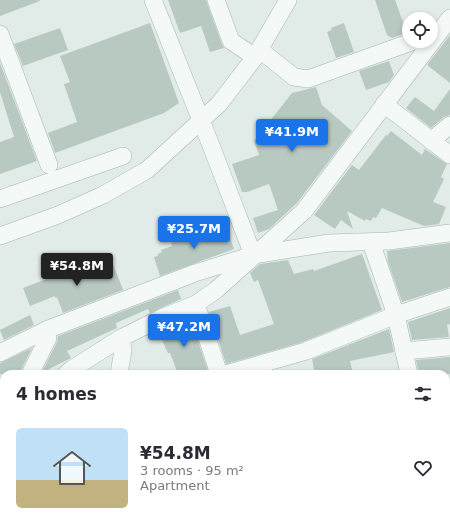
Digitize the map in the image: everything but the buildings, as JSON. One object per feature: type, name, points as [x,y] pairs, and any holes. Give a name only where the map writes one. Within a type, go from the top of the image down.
[{"type":"street","points":[[153,0],[253,255]]},
{"type":"street","points":[[216,0],[231,41],[258,53],[294,77],[308,79],[402,45]]},
{"type":"street","points":[[0,236],[58,215],[103,195],[147,170],[220,104],[258,53],[288,0]]},
{"type":"street","points":[[438,31],[450,18]]},
{"type":"street","points":[[0,34],[7,74],[49,165]]},
{"type":"street","points":[[70,370],[121,338],[161,318],[196,304],[216,290],[253,255],[304,211],[425,48]]},
{"type":"street","points":[[384,104],[450,155]]},
{"type":"street","points":[[431,141],[450,125]]},
{"type":"street","points":[[0,199],[123,156]]},
{"type":"street","points":[[0,353],[46,330],[196,273],[253,255],[329,243],[389,242],[450,234]]},
{"type":"street","points":[[371,242],[396,315],[408,370]]},
{"type":"street","points":[[240,370],[306,351],[396,315],[450,297]]},
{"type":"street","points":[[196,304],[218,370]]},
{"type":"street","points":[[32,370],[48,338],[46,330]]},
{"type":"street","points":[[120,370],[124,350],[121,338]]},
{"type":"street","points":[[404,351],[450,347]]}]
